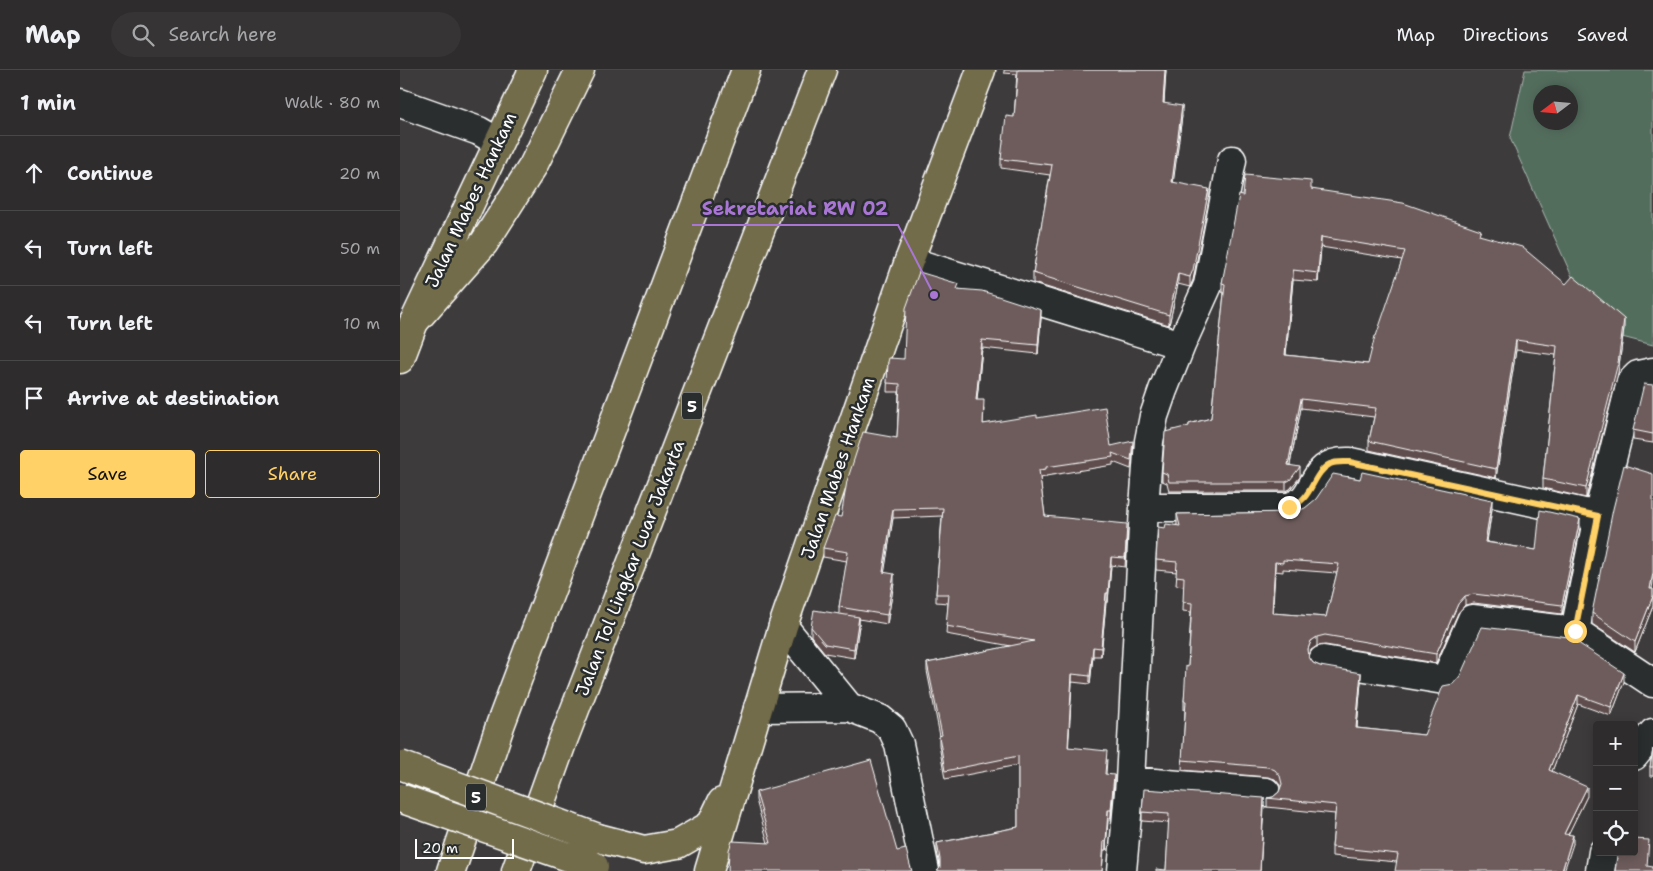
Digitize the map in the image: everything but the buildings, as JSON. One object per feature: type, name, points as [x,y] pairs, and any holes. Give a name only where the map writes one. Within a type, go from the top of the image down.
[{"type":"main road","name":"Jalan Mabes Hankam","points":[[400,359],[414,322],[533,70]]},
{"type":"main road","points":[[414,322],[484,243],[533,166],[580,70]]},
{"type":"main road","name":"5","points":[[451,871],[501,723],[746,70]]},
{"type":"main road","name":"Jalan Tol Lingkar Luar Jakarta","points":[[516,871],[566,734],[822,70]]},
{"type":"main road","name":"Jalan Mabes Hankam","points":[[709,871],[784,626],[909,261],[981,70]]},
{"type":"main road","points":[[400,765],[598,838],[644,850],[678,844],[711,825],[742,760]]},
{"type":"main road","points":[[400,798],[598,868]]},
{"type":"street","points":[[400,103],[479,131],[498,142]]},
{"type":"street","points":[[1122,871],[1130,781],[1149,441],[1154,416],[1181,344],[1208,285],[1232,160]]},
{"type":"street","points":[[909,261],[1181,344]]},
{"type":"street","points":[[1575,631],[1598,516],[1631,382],[1638,375],[1653,372]]},
{"type":"street","points":[[1144,507],[1289,507],[1298,504],[1305,498],[1323,470],[1330,464],[1350,462],[1598,516]]},
{"type":"street","points":[[1323,660],[1444,680],[1472,619],[1575,631],[1653,683]]},
{"type":"street","points":[[784,626],[849,707]]},
{"type":"street","points":[[758,708],[849,707],[880,719],[892,729],[899,744],[925,871]]},
{"type":"street","points":[[1638,751],[1653,733]]},
{"type":"street","points":[[1130,781],[1266,792]]},
{"type":"street","points":[[1600,871],[1602,856]]},
{"type":"green space","points":[[1525,70],[1653,70],[1653,345],[1622,337],[1574,281],[1510,138]]},
{"type":"place","name":"Sekretariat RW 02","points":[[934,295]]},
{"type":"route","points":[[1289,507],[1298,504],[1305,498],[1323,470],[1330,464],[1350,462],[1598,516],[1575,631]]}]
